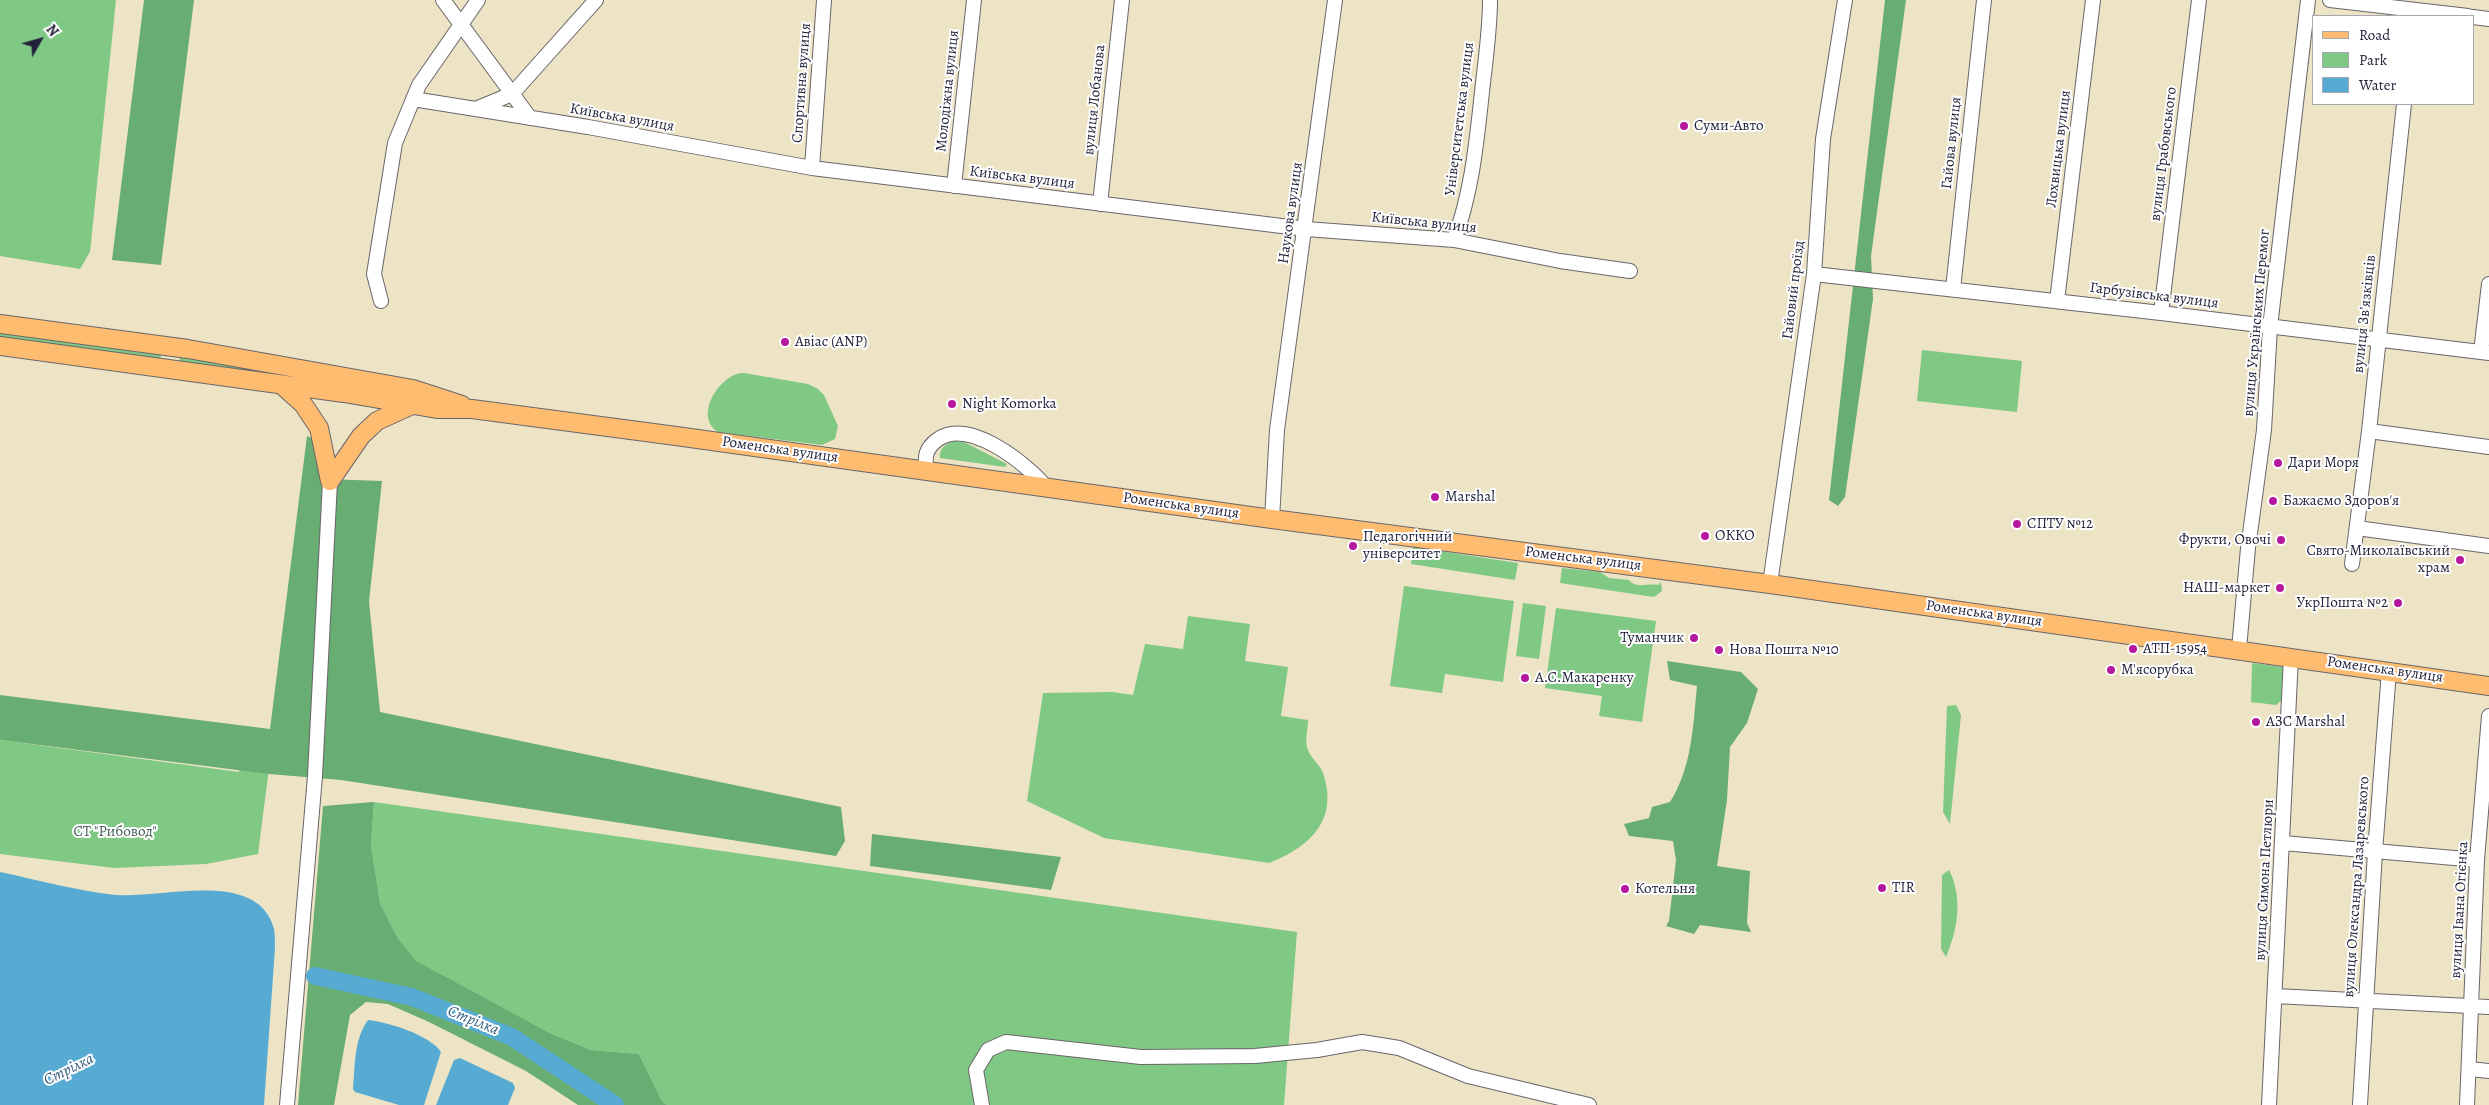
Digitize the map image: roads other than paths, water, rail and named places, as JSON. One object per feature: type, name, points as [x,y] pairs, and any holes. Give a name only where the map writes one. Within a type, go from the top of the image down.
[{"type":"main road","points":[[0,324],[188,349],[412,389],[472,409]]},
{"type":"main road","points":[[0,346],[282,385],[437,409],[472,409]]},
{"type":"main road","points":[[282,385],[303,404],[319,428],[330,482]]},
{"type":"main road","points":[[330,482],[361,436],[377,421],[412,405]]},
{"type":"main road","name":"Роменська вулиця","points":[[472,409],[1272,519],[1770,584],[2389,670],[2489,686]]},
{"type":"street","points":[[442,0],[462,24],[530,118]]},
{"type":"street","points":[[380,301],[374,274],[394,143],[412,99],[478,0]]},
{"type":"street","points":[[478,108],[512,94],[596,0]]},
{"type":"street","name":"Спортивна вулиця","points":[[812,168],[824,0]]},
{"type":"street","name":"Молодіжна вулиця","points":[[954,186],[974,0]]},
{"type":"street","name":"вулиця Лобанова","points":[[1100,204],[1122,0]]},
{"type":"street","name":"Наукова вулиця","points":[[1272,519],[1277,430],[1306,229],[1335,0]]},
{"type":"street","name":"Університетська вулиця","points":[[1454,240],[1464,213],[1470,187],[1490,0]]},
{"type":"street","name":"Гайовий проїзд","points":[[1770,584],[1814,274],[1823,139],[1845,0]]},
{"type":"street","name":"Гайова вулиця","points":[[1953,289],[1984,0]]},
{"type":"street","name":"Лохвицька вулиця","points":[[2057,302],[2093,0]]},
{"type":"street","name":"вулиця Грабовського","points":[[2161,313],[2199,0]]},
{"type":"street","name":"вулиця Українських Перемог","points":[[2239,649],[2248,548],[2264,430],[2270,327],[2308,0]]},
{"type":"street","points":[[2330,0],[2460,15]]},
{"type":"street","points":[[2474,17],[2489,19]]},
{"type":"street","name":"Київська вулиця","points":[[412,99],[478,108],[812,168],[1306,229],[1454,240],[1560,261],[1630,271]]},
{"type":"street","name":"вулиця Звʼязківців","points":[[2352,564],[2369,431],[2404,105]]},
{"type":"street","name":"Гарбузівська вулиця","points":[[1814,274],[2485,352]]},
{"type":"street","points":[[2485,352],[2489,284]]},
{"type":"street","points":[[2369,431],[2489,447]]},
{"type":"street","points":[[926,470],[925,454],[932,443],[954,432],[986,442],[1004,451],[1034,473],[1046,487]]},
{"type":"street","points":[[287,1105],[315,776],[330,482]]},
{"type":"street","points":[[2357,528],[2489,546]]},
{"type":"street","name":"вулиця Симона Петлюри","points":[[2269,1105],[2291,657]]},
{"type":"street","name":"вулиця Олександра Лазаревського","points":[[2360,1105],[2375,852],[2389,670]]},
{"type":"street","name":"вулиця Івана Огієнка","points":[[2467,1105],[2470,1069],[2477,860],[2489,716]]},
{"type":"street","points":[[2283,843],[2477,860]]},
{"type":"street","points":[[2275,996],[2489,1007]]},
{"type":"street","points":[[982,1105],[976,1070],[988,1050],[1006,1042],[1141,1057],[1256,1056],[1317,1050],[1362,1042],[1399,1048],[1468,1076],[1589,1105]]},
{"type":"street","points":[[2470,1069],[2489,1070]]},
{"type":"water","points":[[0,872],[72,888],[116,895],[182,891],[229,892],[249,899],[264,910],[274,929],[275,948],[264,1105],[0,1105]]},
{"type":"water","points":[[368,1020],[408,1030],[428,1040],[441,1052],[424,1105],[399,1105],[355,1092],[353,1089],[358,1044],[363,1027]]},
{"type":"water","points":[[460,1058],[513,1083],[515,1088],[508,1105],[436,1105],[454,1060]]},
{"type":"waterway","name":"Стрілка","points":[[315,976],[412,997],[512,1037],[615,1105]]},
{"type":"place","name":"Суми-Авто","points":[[1684,126]]},
{"type":"place","name":"Авіас (ANP)","points":[[785,342]]},
{"type":"place","name":"Night Komorka","points":[[952,404]]},
{"type":"place","name":"Дари Моря","points":[[2278,463]]},
{"type":"place","name":"Marshal","points":[[1435,497]]},
{"type":"place","name":"Бажаємо Здоров'я","points":[[2273,501]]},
{"type":"place","name":"СПТУ №12","points":[[2017,524]]},
{"type":"place","name":"ОККО","points":[[1705,536]]},
{"type":"place","name":"Фрукти, Овочі","points":[[2281,540]]},
{"type":"place","name":"Педагогічний університет","points":[[1353,546]]},
{"type":"place","name":"Свято-Миколаївський храм","points":[[2460,560]]},
{"type":"place","name":"НАШ-маркет","points":[[2280,588]]},
{"type":"place","name":"УкрПошта №2","points":[[2398,603]]},
{"type":"place","name":"Туманчик","points":[[1694,638]]},
{"type":"place","name":"АТП-15954","points":[[2133,649]]},
{"type":"place","name":"Нова Пошта №10","points":[[1719,650]]},
{"type":"place","name":"М'ясорубка","points":[[2111,670]]},
{"type":"place","name":"А.С.Макаренку","points":[[1525,678]]},
{"type":"place","name":"АЗС Marshal","points":[[2256,722]]},
{"type":"place","name":"TIR","points":[[1882,888]]},
{"type":"place","name":"Котельня","points":[[1625,889]]},
{"type":"park label","name":"СТ \"Рибовод\"","points":[[115,832]]}]
